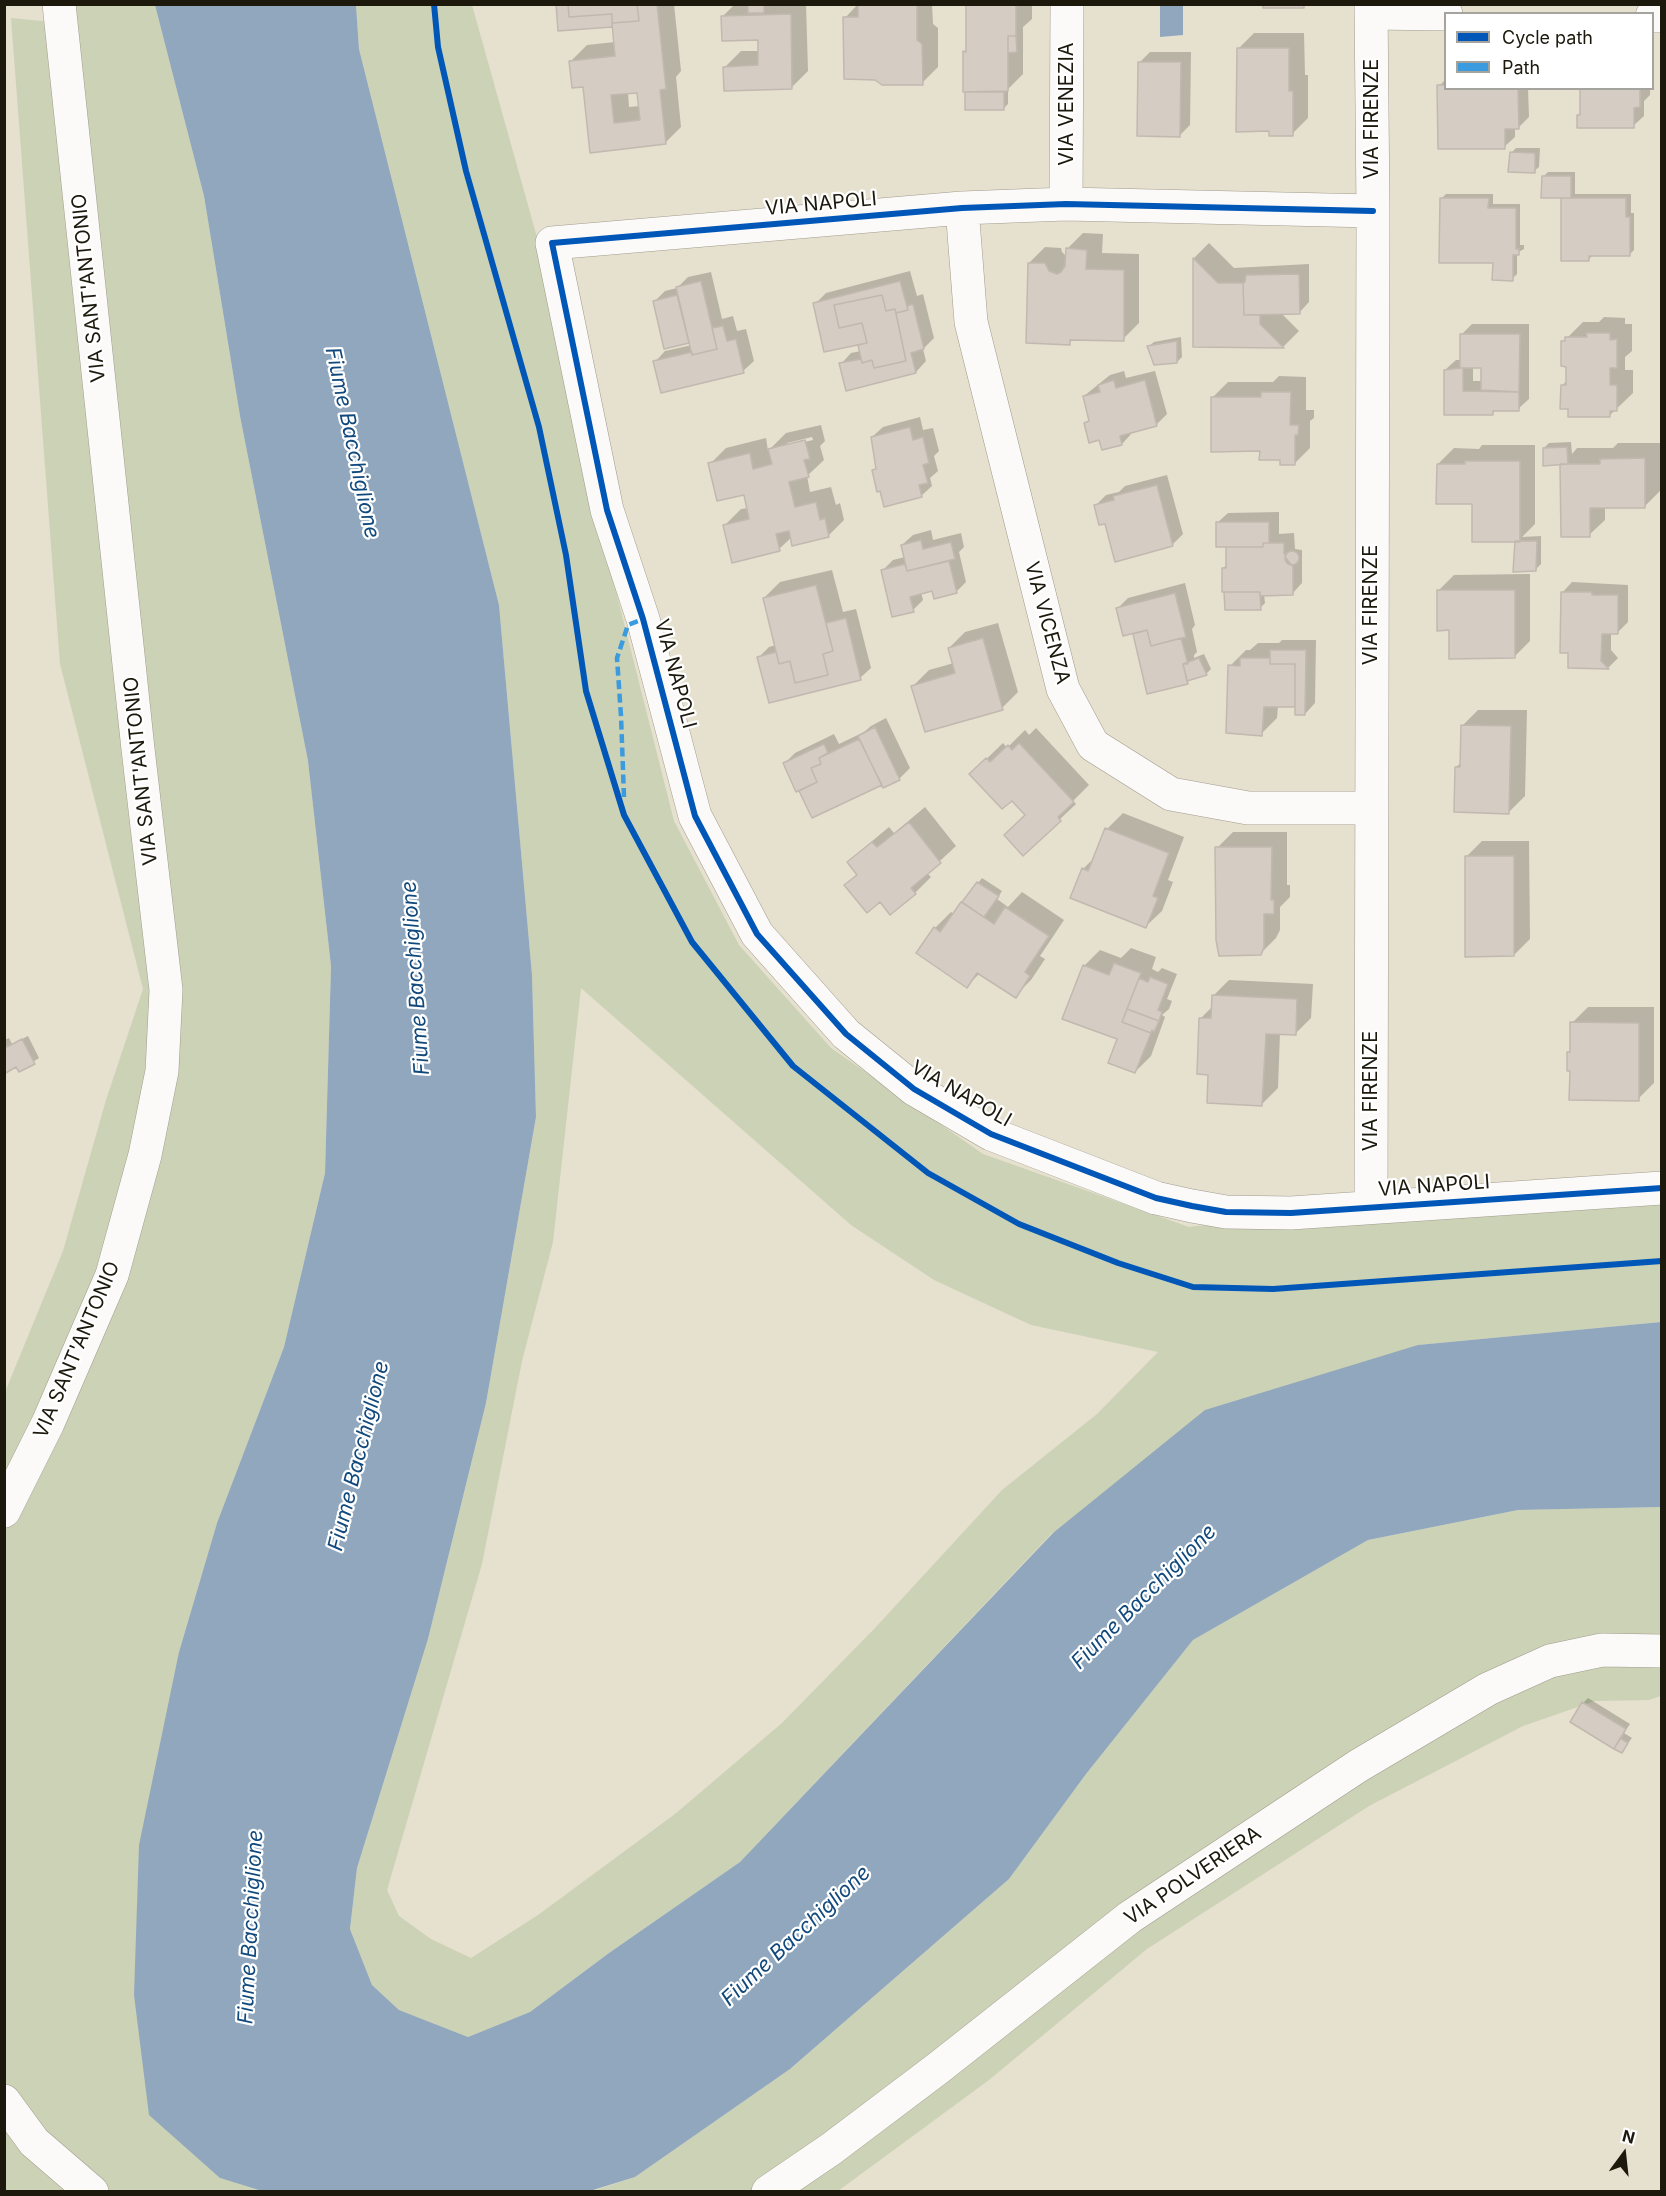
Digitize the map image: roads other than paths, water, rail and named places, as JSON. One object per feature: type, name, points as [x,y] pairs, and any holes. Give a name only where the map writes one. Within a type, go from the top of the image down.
[{"type":"street","name":"VIA SANT'ANTONIO","points":[[4,1511],[48,1423],[112,1275],[145,1155],[162,1071],[166,990],[136,737],[59,4]]},
{"type":"street","name":"VIA VENEZIA","points":[[1066,204],[1067,4]]},
{"type":"street","points":[[1371,9],[1444,14]]},
{"type":"street","name":"VIA FIRENZE","points":[[1371,9],[1373,211],[1371,1206]]},
{"type":"street","name":"VIA NAPOLI","points":[[1373,211],[1066,204],[962,208],[552,243],[607,510],[643,619],[695,816],[757,934],[846,1034],[914,1089],[981,1128],[1073,1167],[1156,1198],[1226,1212],[1291,1213],[1662,1188]]},
{"type":"street","name":"VIA VICENZA","points":[[962,208],[971,321],[1063,689],[1093,745],[1171,795],[1248,808],[1371,808]]},
{"type":"street","name":"VIA POLVERIERA","points":[[768,2192],[831,2149],[937,2069],[1130,1917],[1358,1766],[1488,1689],[1550,1661],[1602,1650],[1662,1651]]},
{"type":"street","points":[[4,2102],[34,2142],[90,2190]]},
{"type":"water","name":"Fiume Bacchiglione","points":[[155,5],[356,5],[359,49],[499,605],[532,975],[536,1117],[486,1403],[428,1639],[357,1868],[350,1929],[372,1985],[399,2010],[468,2037],[530,2012],[609,1953],[740,1862],[1053,1533],[1205,1410],[1418,1345],[1661,1322],[1661,1507],[1518,1510],[1368,1540],[1193,1640],[1086,1774],[1009,1879],[790,2069],[635,2177],[590,2191],[262,2191],[220,2178],[149,2115],[134,1995],[139,1845],[179,1652],[217,1523],[284,1347],[325,1173],[331,966],[308,761],[240,416],[204,196]]},
{"type":"water","points":[[1160,5],[1183,5],[1183,35],[1160,37]]}]
